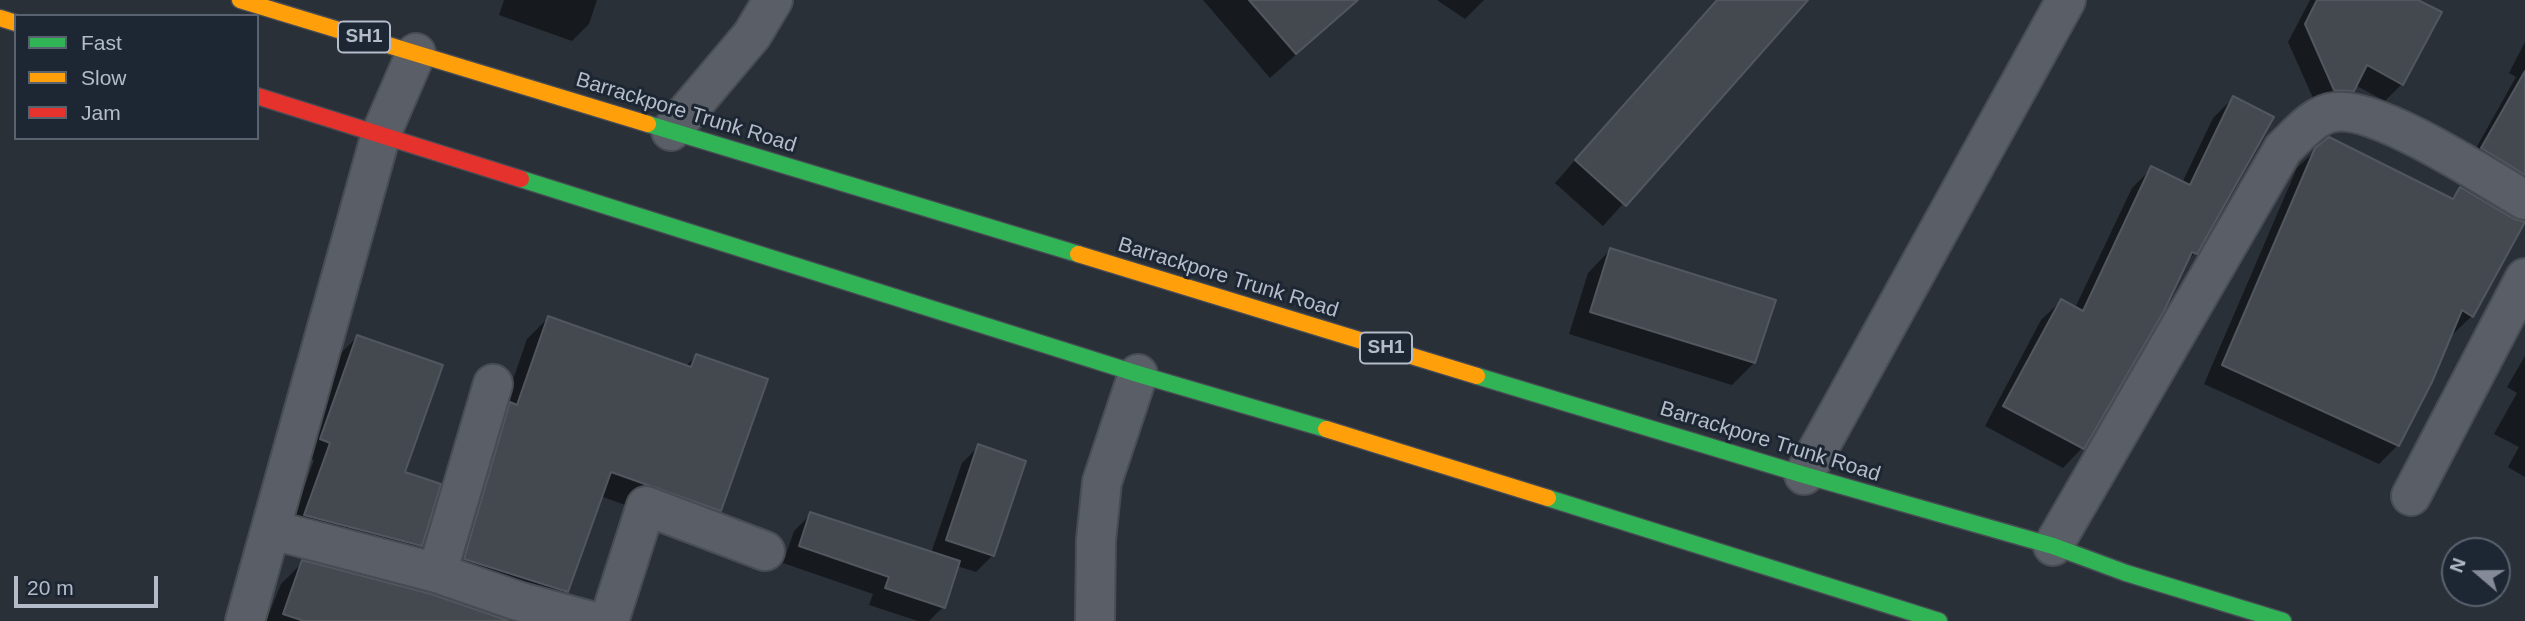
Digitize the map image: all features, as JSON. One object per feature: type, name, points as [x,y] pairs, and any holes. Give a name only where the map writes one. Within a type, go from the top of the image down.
[{"type":"main road","name":"Barrackpore Trunk Road","points":[[240,0],[1804,475],[2053,546],[2126,573],[2283,621]]},
{"type":"main road","points":[[259,97],[1138,374],[1430,460],[1887,615],[1939,621]]},
{"type":"street","points":[[671,131],[752,34],[773,0]]},
{"type":"street","points":[[1804,475],[2066,0]]},
{"type":"street","points":[[245,621],[273,530],[381,134],[416,53]]},
{"type":"street","points":[[2053,546],[2283,149],[2315,120],[2335,112],[2370,118],[2407,132],[2525,200]]},
{"type":"street","points":[[2411,496],[2525,278]]},
{"type":"street","points":[[1095,621],[1096,540],[1102,482],[1138,374]]},
{"type":"street","points":[[437,573],[493,384]]},
{"type":"street","points":[[609,621],[646,506],[765,551]]},
{"type":"street","points":[[273,530],[437,573],[517,612],[591,621]]},
{"type":"building","points":[[1249,0],[1358,0],[1296,54]]},
{"type":"building","points":[[1717,0],[1808,0],[1626,206],[1575,160]]},
{"type":"building","points":[[2317,0],[2418,0],[2442,12],[2403,85],[2367,65],[2354,91],[2334,90],[2305,24]]},
{"type":"building","points":[[2525,71],[2525,175],[2481,148]]},
{"type":"building","points":[[2233,96],[2274,117],[2197,254],[2192,252],[2164,311],[2084,449],[2003,406],[2061,299],[2083,311],[2151,166],[2190,185]]},
{"type":"building","points":[[2329,137],[2453,199],[2460,187],[2514,219],[2525,222],[2473,317],[2462,310],[2432,382],[2399,446],[2222,365],[2315,148]]},
{"type":"building","points":[[1610,248],[1776,300],[1755,363],[1590,312]]},
{"type":"building","points":[[548,316],[691,367],[696,354],[768,379],[721,511],[611,472],[568,592],[464,559],[510,402],[517,405]]},
{"type":"building","points":[[357,335],[443,365],[405,472],[441,484],[422,546],[304,515],[330,443],[320,439]]},
{"type":"building","points":[[978,444],[1026,461],[994,556],[946,540]]},
{"type":"building","points":[[810,512],[960,561],[945,608],[885,588],[889,577],[799,546]]},
{"type":"building","points":[[302,560],[431,594],[509,621],[304,621],[283,614]]},
{"type":"traffic: fast","points":[[648,124],[1078,254]]},
{"type":"traffic: fast","points":[[521,179],[1138,374],[1326,429]]},
{"type":"traffic: fast","points":[[1477,376],[1804,475],[2053,546],[2126,573],[2283,621]]},
{"type":"traffic: fast","points":[[1548,498],[1939,621]]},
{"type":"traffic: slow","points":[[240,0],[648,124]]},
{"type":"traffic: slow","points":[[0,18],[14,22]]},
{"type":"traffic: slow","points":[[1078,254],[1477,376]]},
{"type":"traffic: slow","points":[[1326,429],[1548,498]]},
{"type":"traffic: jam","points":[[259,97],[521,179]]}]
